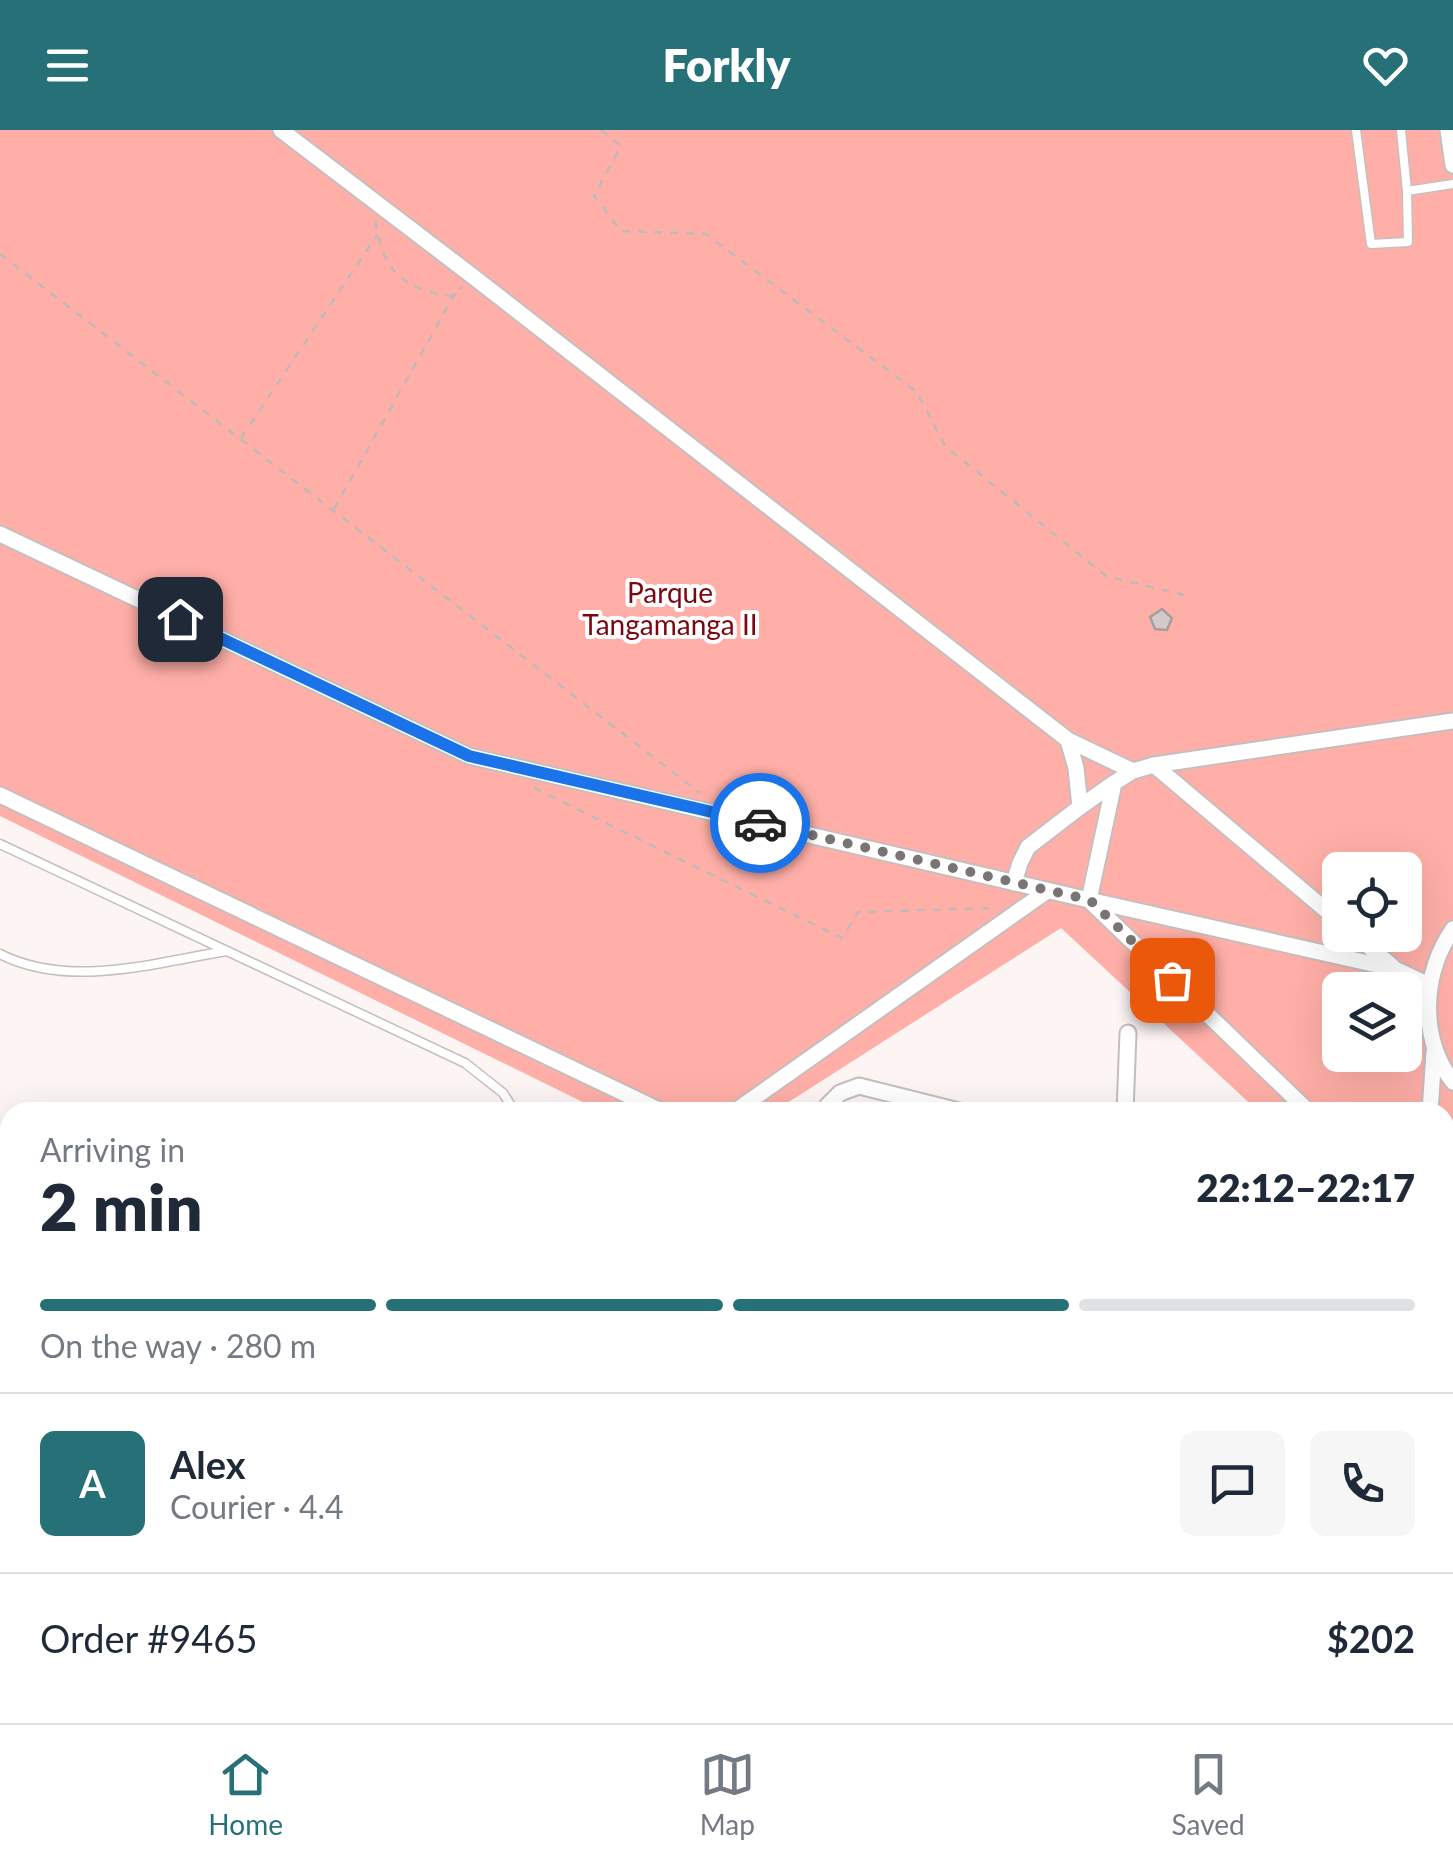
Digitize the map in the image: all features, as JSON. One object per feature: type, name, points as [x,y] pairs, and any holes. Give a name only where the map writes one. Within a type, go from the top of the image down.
[{"type":"street","points":[[281,130],[1068,740],[1133,771]]},
{"type":"street","points":[[1448,130],[1453,165]]},
{"type":"street","points":[[0,534],[469,756],[1395,969],[1430,985]]},
{"type":"street","points":[[1014,883],[1028,847],[1133,771],[1453,721]]},
{"type":"street","points":[[1068,740],[1080,806]]},
{"type":"street","points":[[1154,765],[1322,907]]},
{"type":"street","points":[[1090,900],[1114,783]]},
{"type":"street","points":[[0,796],[642,1102]]},
{"type":"street","points":[[748,1102],[1048,890]]},
{"type":"street","points":[[1090,900],[1299,1102]]},
{"type":"street","points":[[1453,929],[1435,962],[1428,1017],[1435,1048],[1453,1082]]},
{"type":"street","points":[[1375,952],[1395,969]]},
{"type":"street","points":[[1125,1102],[1128,1034]]},
{"type":"street","points":[[1431,1102],[1435,1048]]},
{"type":"street","points":[[831,1102],[840,1093],[859,1086],[906,1102]]},
{"type":"lane","points":[[1356,130],[1371,244],[1408,242],[1400,130]]},
{"type":"lane","points":[[1407,190],[1453,184]]},
{"type":"lane","points":[[0,844],[465,1064],[503,1093],[509,1102]]},
{"type":"lane","points":[[0,954],[54,971],[110,970],[226,951]]},
{"type":"path","points":[[601,130],[621,146],[594,196],[621,231],[706,234],[916,392],[945,446],[1106,576],[1192,597]]},
{"type":"path","points":[[370,198],[385,260],[408,285],[450,296],[476,278]]},
{"type":"path","points":[[240,439],[377,234]]},
{"type":"path","points":[[0,254],[699,793]]},
{"type":"path","points":[[333,510],[456,292]]},
{"type":"path","points":[[522,782],[842,938],[858,912],[1024,907]]},
{"type":"green space","name":"Parque Tangamanga II","points":[[0,130],[1453,130],[1453,1102],[1248,1102],[1061,928],[789,1102],[583,1102],[0,816]]},
{"type":"building","points":[[1162,609],[1172,618],[1167,630],[1155,629],[1150,617]]},
{"type":"way so far","points":[[760,823],[1090,900],[1172,980]]},
{"type":"route","points":[[180,619],[469,756],[760,823]]}]
